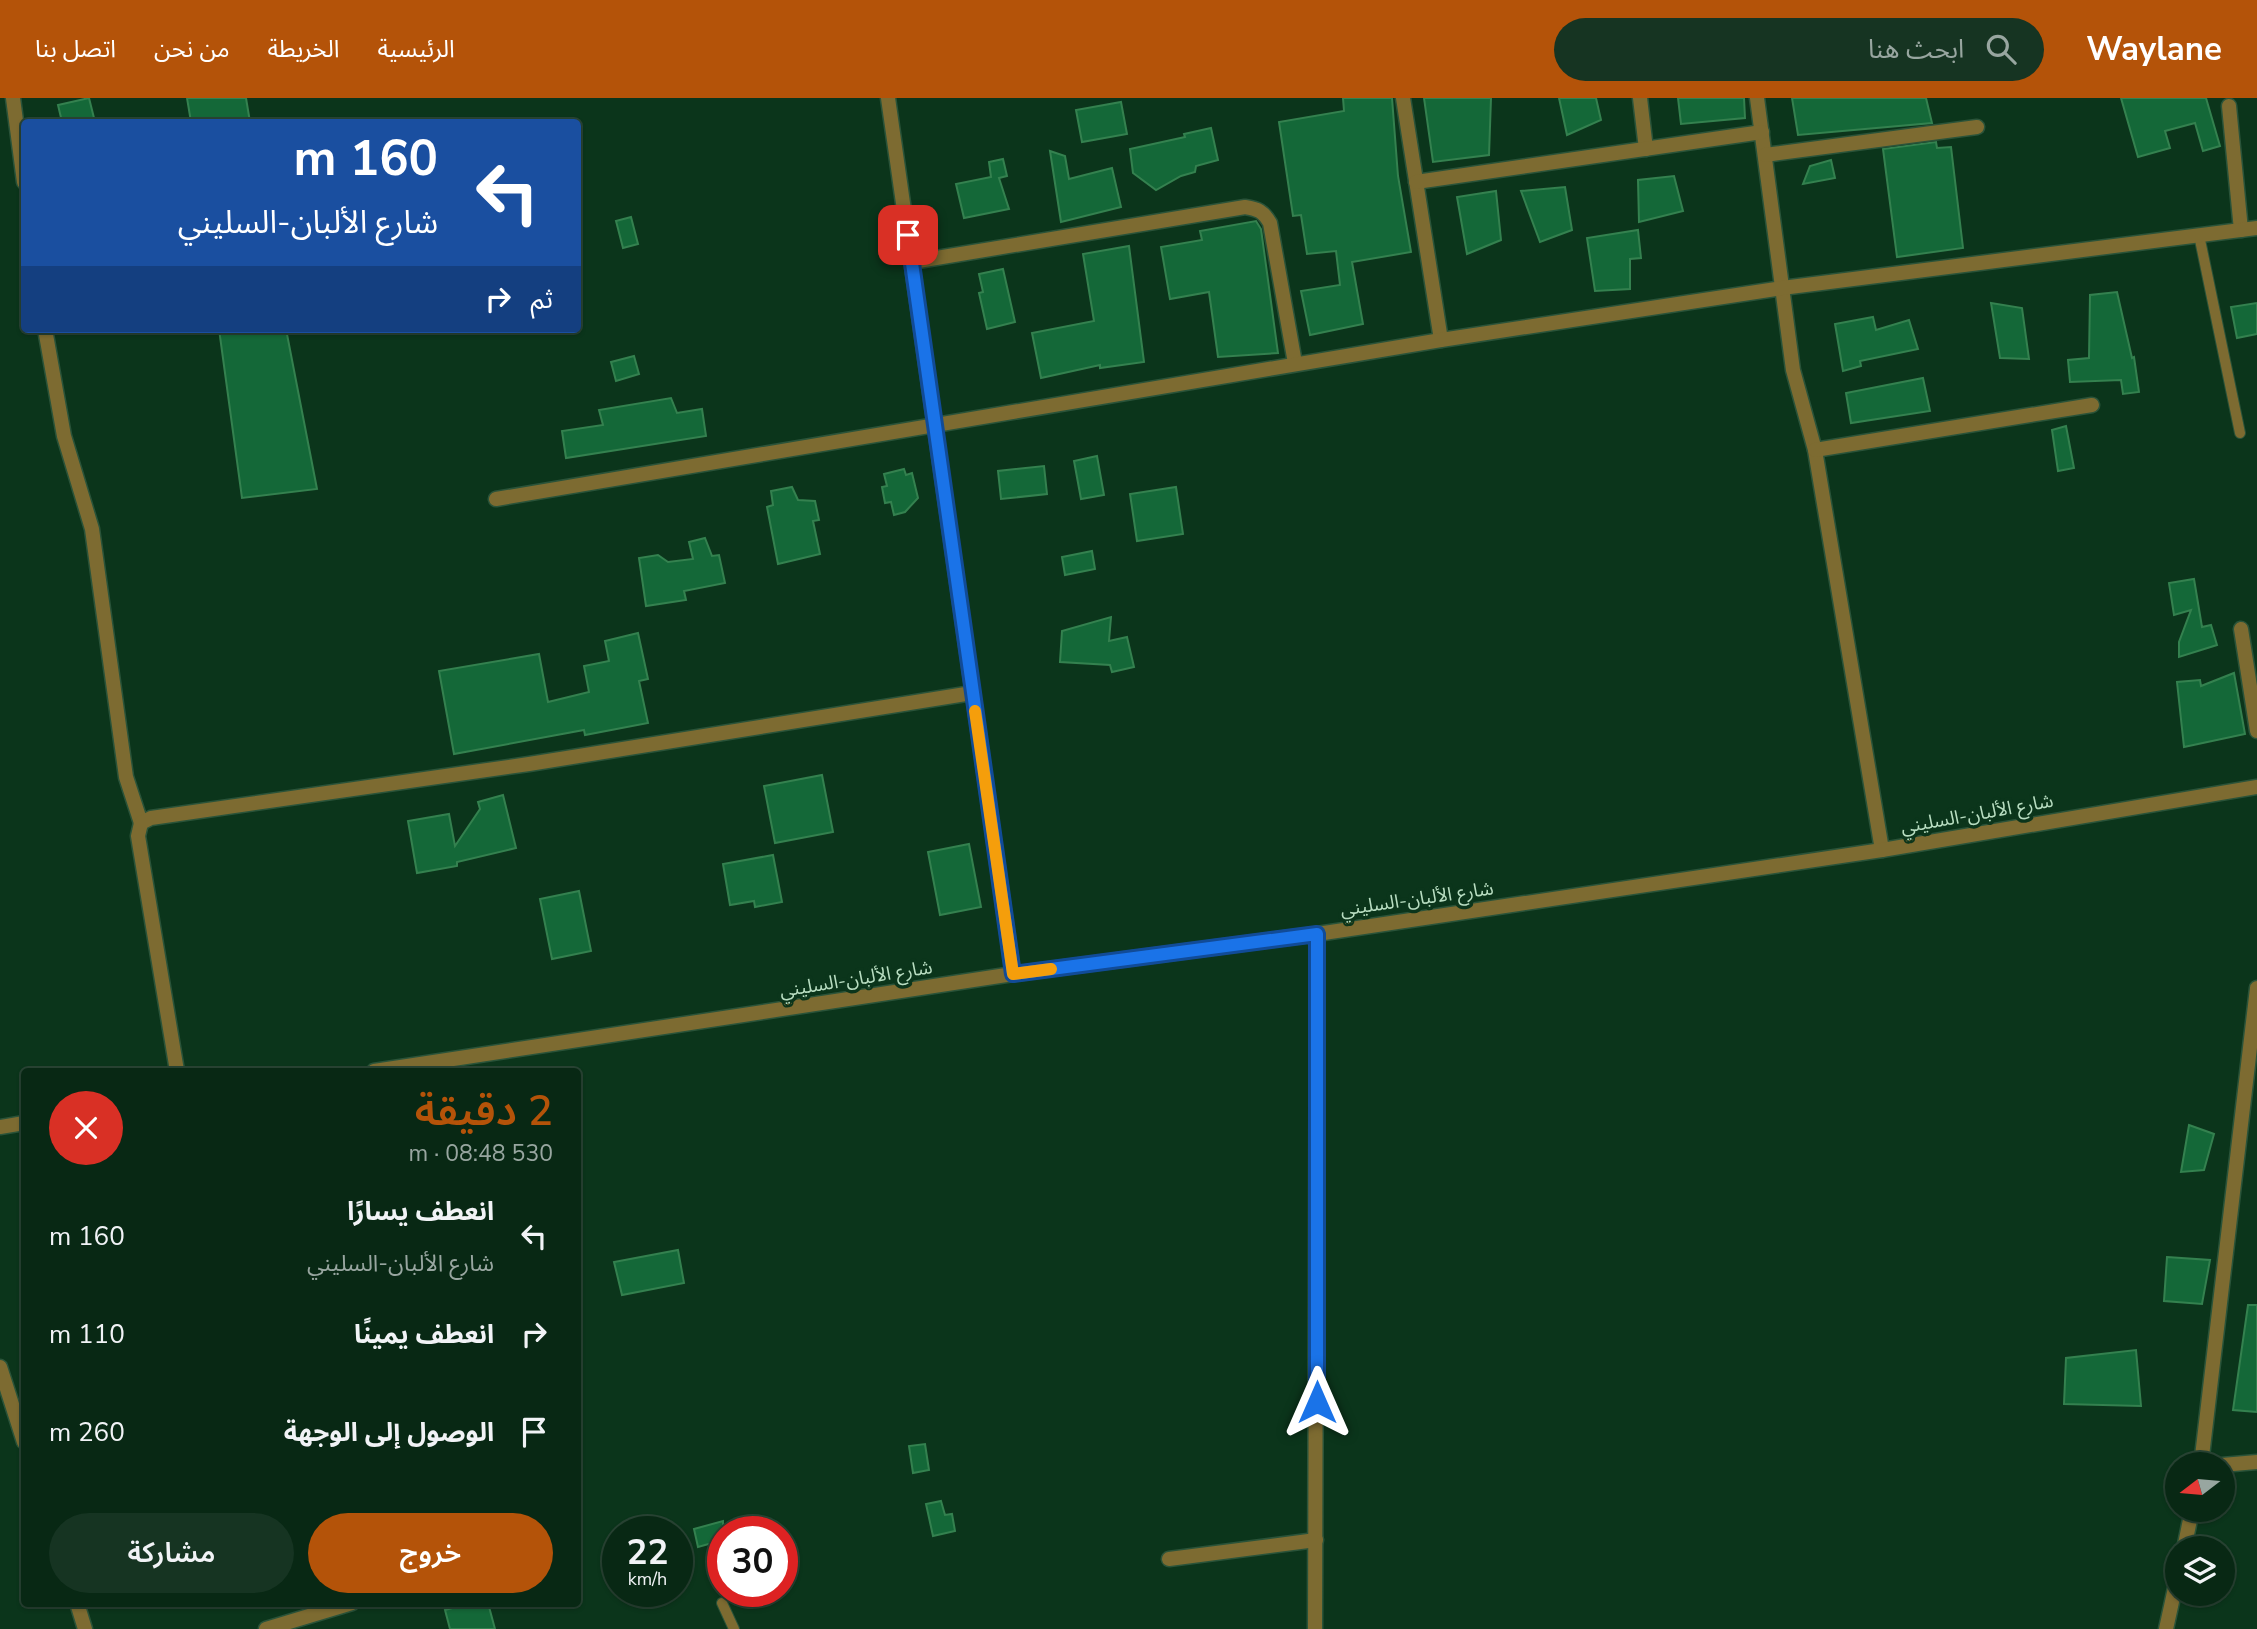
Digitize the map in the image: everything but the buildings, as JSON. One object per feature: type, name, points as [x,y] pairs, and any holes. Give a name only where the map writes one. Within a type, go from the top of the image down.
[{"type":"street","points":[[13,98],[21,159]]},
{"type":"street","points":[[888,98],[1013,974]]},
{"type":"street","points":[[1403,98],[1441,340]]},
{"type":"street","points":[[1640,98],[1646,149]]},
{"type":"street","points":[[1757,98],[1793,370],[1815,450],[1882,850]]},
{"type":"street","points":[[2229,106],[2241,230]]},
{"type":"street","points":[[1765,155],[1977,127]]},
{"type":"street","points":[[1416,182],[1762,132]]},
{"type":"street","points":[[912,262],[1245,207],[1257,209],[1264,213],[1270,223],[1295,363]]},
{"type":"street","points":[[496,499],[1441,340],[1782,288],[2257,228]]},
{"type":"street","points":[[46,333],[64,436],[94,542],[126,777],[141,823],[138,836],[177,1068]]},
{"type":"street","points":[[1815,450],[2092,405]]},
{"type":"street","points":[[2241,629],[2257,731]]},
{"type":"street","points":[[141,823],[151,818],[529,764],[972,693]]},
{"type":"street","name":"شارع الألبان-السليني","points":[[394,1068],[1013,974],[1317,934],[1882,850],[2257,787]]},
{"type":"street","points":[[1315,1629],[1317,934]]},
{"type":"street","points":[[2203,1452],[2257,988]]},
{"type":"street","points":[[0,1127],[21,1124]]},
{"type":"street","points":[[0,1367],[21,1433]]},
{"type":"street","points":[[2235,1464],[2257,1462]]},
{"type":"street","points":[[1169,1559],[1316,1540]]},
{"type":"street","points":[[2166,1629],[2171,1606]]},
{"type":"street","points":[[78,1607],[85,1629]]},
{"type":"street","points":[[266,1629],[339,1607]]},
{"type":"lane","points":[[2199,235],[2239,433]]},
{"type":"lane","points":[[724,1607],[734,1629]]},
{"type":"slow traffic","points":[[975,711],[1013,974],[1051,969]]},
{"type":"route","points":[[908,235],[1013,974],[1317,934],[1317,1402]]}]
